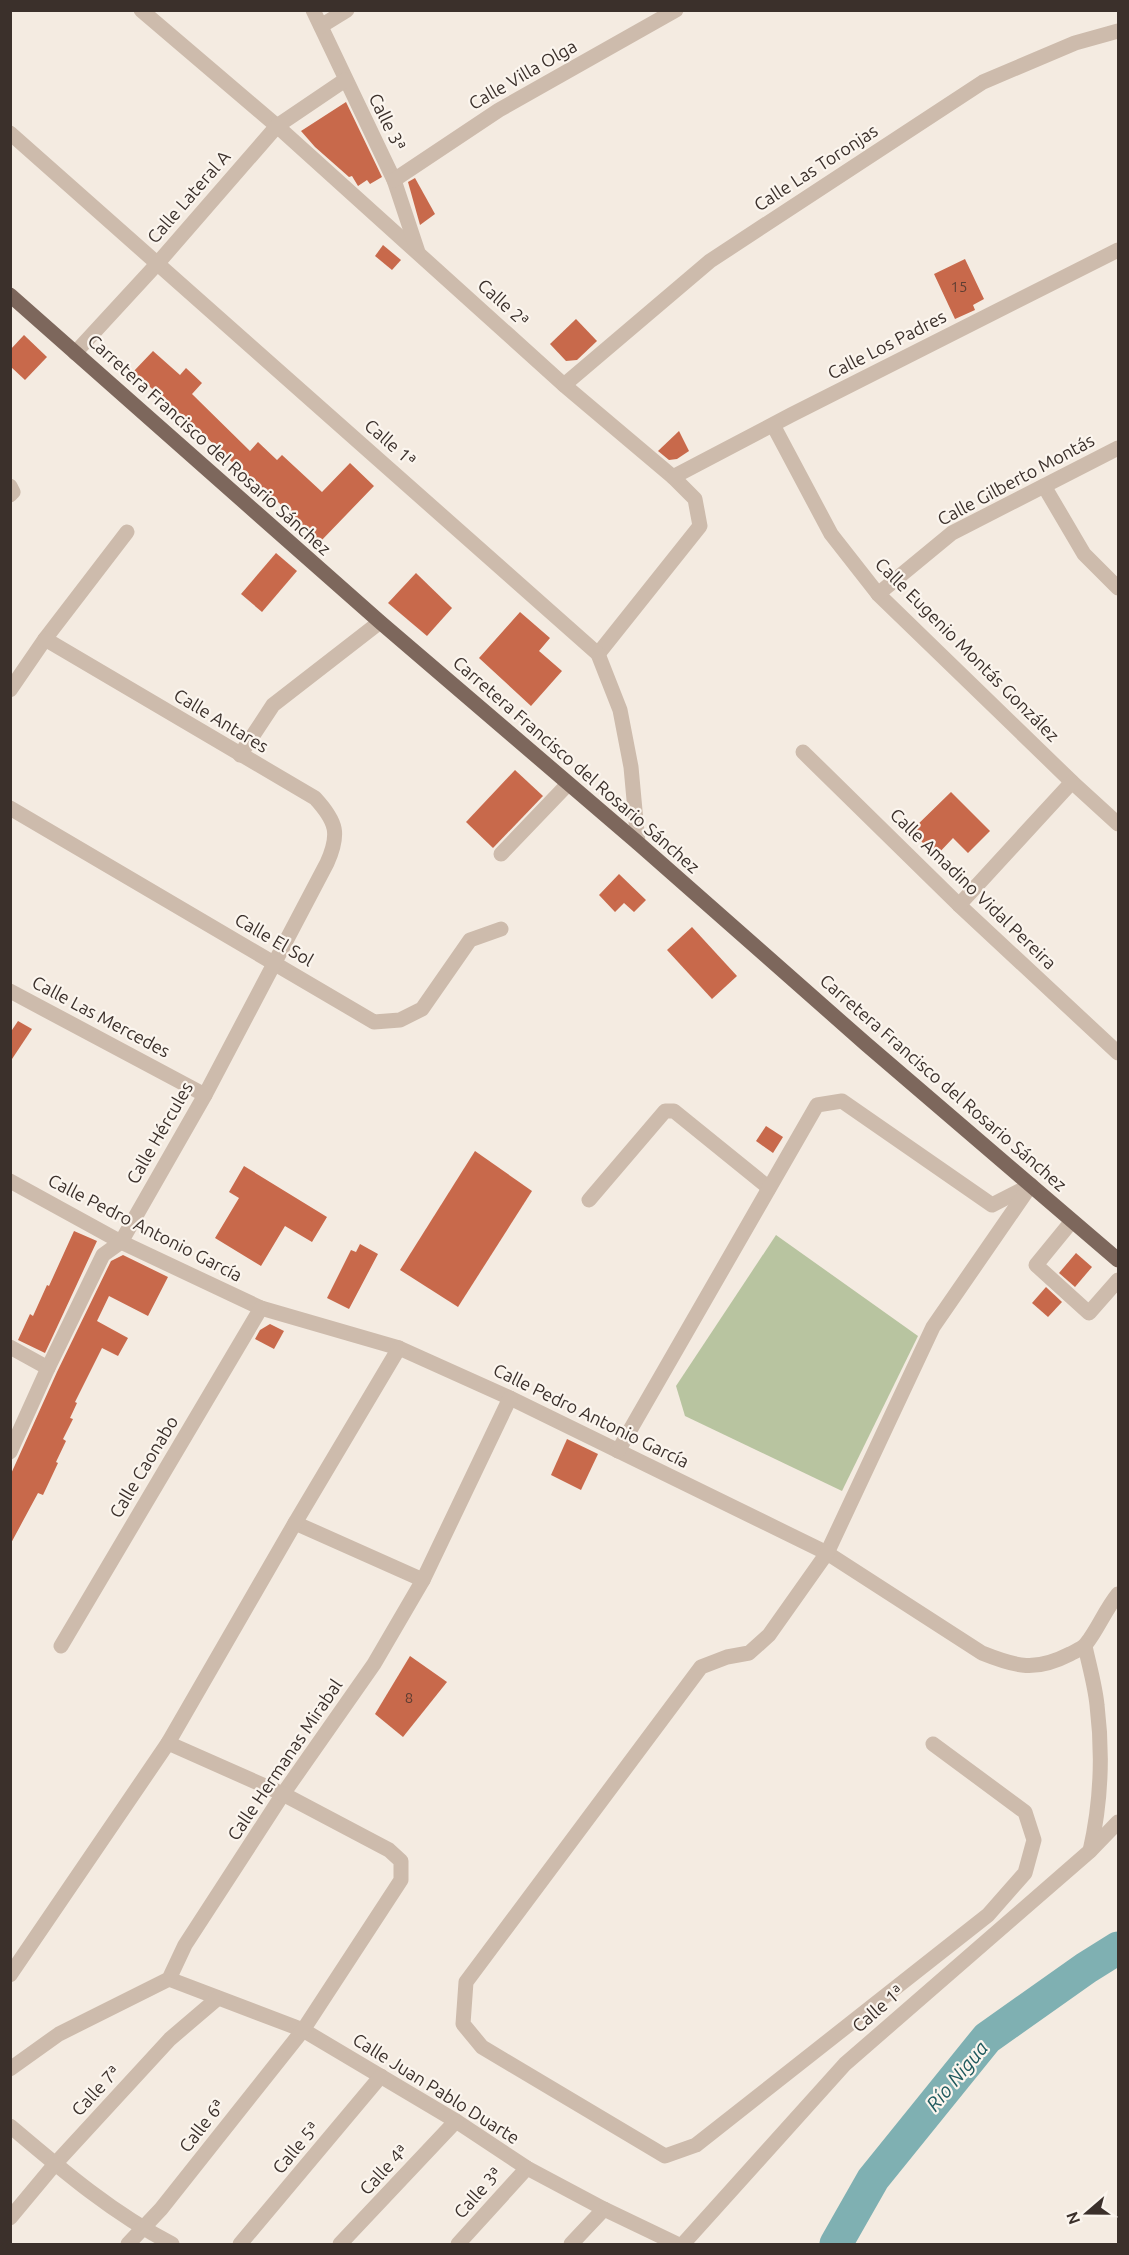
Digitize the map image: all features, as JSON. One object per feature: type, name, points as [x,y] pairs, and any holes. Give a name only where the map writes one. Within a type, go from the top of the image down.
[{"type":"main road","name":"Carretera Francisco del Rosario Sánchez","points":[[10,295],[380,622],[638,843],[866,1044],[1119,1260]]},
{"type":"street","name":"Calle 2ª","points":[[141,10],[277,126],[564,385],[673,477],[695,499],[700,526],[598,654]]},
{"type":"street","name":"Calle 3ª","points":[[314,10],[394,180],[418,253]]},
{"type":"street","points":[[321,26],[347,10]]},
{"type":"street","name":"Calle Villa Olga","points":[[394,180],[499,110],[676,10]]},
{"type":"street","name":"Calle Las Toronjas","points":[[564,385],[710,261],[983,82],[1074,43],[1119,31]]},
{"type":"street","name":"Calle Lateral A","points":[[75,353],[157,264],[277,126],[345,80]]},
{"type":"street","name":"Calle 1ª","points":[[10,133],[598,654],[620,710],[631,767],[638,843]]},
{"type":"street","name":"Calle Los Padres","points":[[673,477],[1119,250]]},
{"type":"street","name":"Calle Eugenio Montás González","points":[[773,425],[831,534],[878,594],[1072,782],[1119,824]]},
{"type":"street","name":"Calle Gilberto Montás","points":[[878,594],[952,533],[1119,448]]},
{"type":"street","points":[[1044,486],[1084,554],[1119,588]]},
{"type":"street","points":[[10,690],[45,639],[127,532]]},
{"type":"street","points":[[240,755],[273,705],[380,622]]},
{"type":"street","name":"Calle Antares","points":[[45,639],[315,798],[328,813],[335,829],[335,846],[327,863]]},
{"type":"street","name":"Calle Amadino Vidal Pereira","points":[[803,752],[959,905],[1119,1053]]},
{"type":"street","points":[[959,905],[1072,782]]},
{"type":"street","points":[[501,854],[568,784]]},
{"type":"street","name":"Calle El Sol","points":[[10,808],[374,1022],[400,1020],[422,1009],[470,940],[501,929]]},
{"type":"street","name":"Calle Hércules","points":[[10,1452],[103,1255],[121,1242],[205,1095],[327,863]]},
{"type":"street","name":"Calle Las Mercedes","points":[[10,991],[205,1095]]},
{"type":"street","points":[[618,1450],[817,1105],[842,1101],[992,1205],[1031,1185]]},
{"type":"street","points":[[589,1200],[665,1111],[674,1111],[769,1188]]},
{"type":"street","name":"Calle Pedro Antonio García","points":[[10,1181],[121,1242],[261,1308],[399,1348],[618,1450],[827,1552],[982,1653],[1008,1664],[1034,1666],[1056,1661],[1085,1646]]},
{"type":"street","points":[[933,1744],[1025,1812],[1034,1840],[1025,1873],[988,1915],[696,2145],[665,2156],[482,2047],[464,2024],[466,1982],[701,1667],[727,1657],[749,1653],[769,1635],[827,1552],[933,1327],[1031,1185]]},
{"type":"street","points":[[1072,1221],[1036,1265],[1089,1313],[1119,1280]]},
{"type":"street","name":"Calle Caonabo","points":[[61,1646],[261,1308]]},
{"type":"street","points":[[10,1347],[48,1368]]},
{"type":"street","points":[[10,1975],[168,1743],[399,1348]]},
{"type":"street","name":"Calle Hermanas Mirabal","points":[[169,1979],[185,1945],[283,1794],[374,1664],[423,1580],[510,1398]]},
{"type":"street","points":[[295,1523],[423,1580]]},
{"type":"street","points":[[1090,1851],[1098,1816],[1101,1761],[1097,1704],[1085,1646],[1107,1607],[1119,1594]]},
{"type":"street","points":[[168,1743],[283,1794]]},
{"type":"street","name":"Calle 6ª","points":[[128,2244],[161,2210],[303,2030],[401,1880],[400,1861],[389,1850],[283,1794]]},
{"type":"street","name":"Calle 1ª","points":[[683,2244],[845,2064],[1090,1851],[1119,1822]]},
{"type":"street","points":[[10,2069],[59,2034],[169,1979]]},
{"type":"street","name":"Calle Juan Pablo Duarte","points":[[169,1979],[303,2030],[456,2121],[527,2168],[604,2210],[677,2244]]},
{"type":"street","name":"Calle 7ª","points":[[10,2218],[55,2164],[171,2039],[218,1998]]},
{"type":"street","name":"Calle 5ª","points":[[240,2244],[381,2076]]},
{"type":"street","name":"Calle 4ª","points":[[340,2244],[456,2121]]},
{"type":"street","points":[[10,2126],[75,2181],[142,2229],[172,2244]]},
{"type":"street","name":"Calle 3ª","points":[[458,2244],[527,2168]]},
{"type":"street","points":[[571,2244],[604,2210]]},
{"type":"green space","points":[[776,1235],[918,1336],[842,1491],[685,1416],[676,1386]]},
{"type":"building","points":[[346,102],[382,177],[370,184],[367,180],[358,186],[352,176],[349,177],[315,147],[301,131]]},
{"type":"building","points":[[415,178],[435,214],[420,225],[408,182]]},
{"type":"building","points":[[383,245],[401,260],[392,270],[375,256]]},
{"type":"building","points":[[965,259],[984,299],[973,305],[975,310],[955,319],[934,274]]},
{"type":"building","points":[[576,319],[597,341],[577,360],[566,361],[550,344]]},
{"type":"building","points":[[24,335],[47,357],[25,380],[10,366],[10,350]]},
{"type":"building","points":[[153,351],[180,375],[186,368],[202,383],[192,394],[250,451],[258,442],[277,460],[282,455],[322,492],[350,463],[374,486],[320,542],[278,502],[275,505],[234,468],[236,466],[198,429],[133,372]]},
{"type":"building","points":[[679,431],[689,451],[677,459],[669,460],[658,451]]},
{"type":"building","points":[[276,553],[297,571],[262,612],[241,594]]},
{"type":"building","points":[[416,573],[452,608],[427,636],[388,603]]},
{"type":"building","points":[[520,612],[550,638],[539,651],[562,671],[531,706],[479,658]]},
{"type":"building","points":[[515,770],[543,796],[493,848],[466,822]]},
{"type":"building","points":[[951,792],[990,831],[968,853],[953,838],[936,856],[911,831]]},
{"type":"building","points":[[619,874],[646,900],[634,912],[624,903],[615,912],[599,895]]},
{"type":"building","points":[[692,927],[737,976],[712,999],[667,950]]},
{"type":"building","points":[[18,1021],[32,1029],[10,1062],[10,1033]]},
{"type":"building","points":[[766,1126],[783,1137],[773,1153],[756,1141]]},
{"type":"building","points":[[475,1151],[532,1191],[458,1307],[400,1270]]},
{"type":"building","points":[[244,1166],[327,1217],[312,1242],[285,1226],[261,1266],[215,1238],[239,1198],[229,1192]]},
{"type":"building","points":[[74,1231],[97,1241],[45,1353],[18,1340],[30,1314],[33,1316],[47,1285],[49,1286]]},
{"type":"building","points":[[360,1244],[378,1254],[349,1309],[327,1298],[351,1250],[356,1252]]},
{"type":"building","points":[[1076,1253],[1092,1267],[1075,1287],[1059,1273]]},
{"type":"building","points":[[123,1255],[168,1277],[148,1316],[109,1296],[97,1321],[128,1338],[118,1356],[102,1348],[75,1402],[77,1403],[70,1418],[73,1419],[63,1439],[66,1441],[56,1462],[58,1463],[43,1495],[38,1493],[10,1545],[10,1476],[111,1261]]},
{"type":"building","points":[[1046,1287],[1062,1302],[1048,1317],[1032,1303]]},
{"type":"building","points":[[270,1324],[284,1331],[274,1349],[255,1339],[260,1330]]},
{"type":"building","points":[[567,1439],[598,1454],[581,1490],[551,1475]]},
{"type":"building","points":[[410,1656],[447,1682],[403,1737],[375,1714]]},
{"type":"waterway","name":"Río Nigua","points":[[836,2244],[873,2179],[987,2038],[1118,1948]]}]
